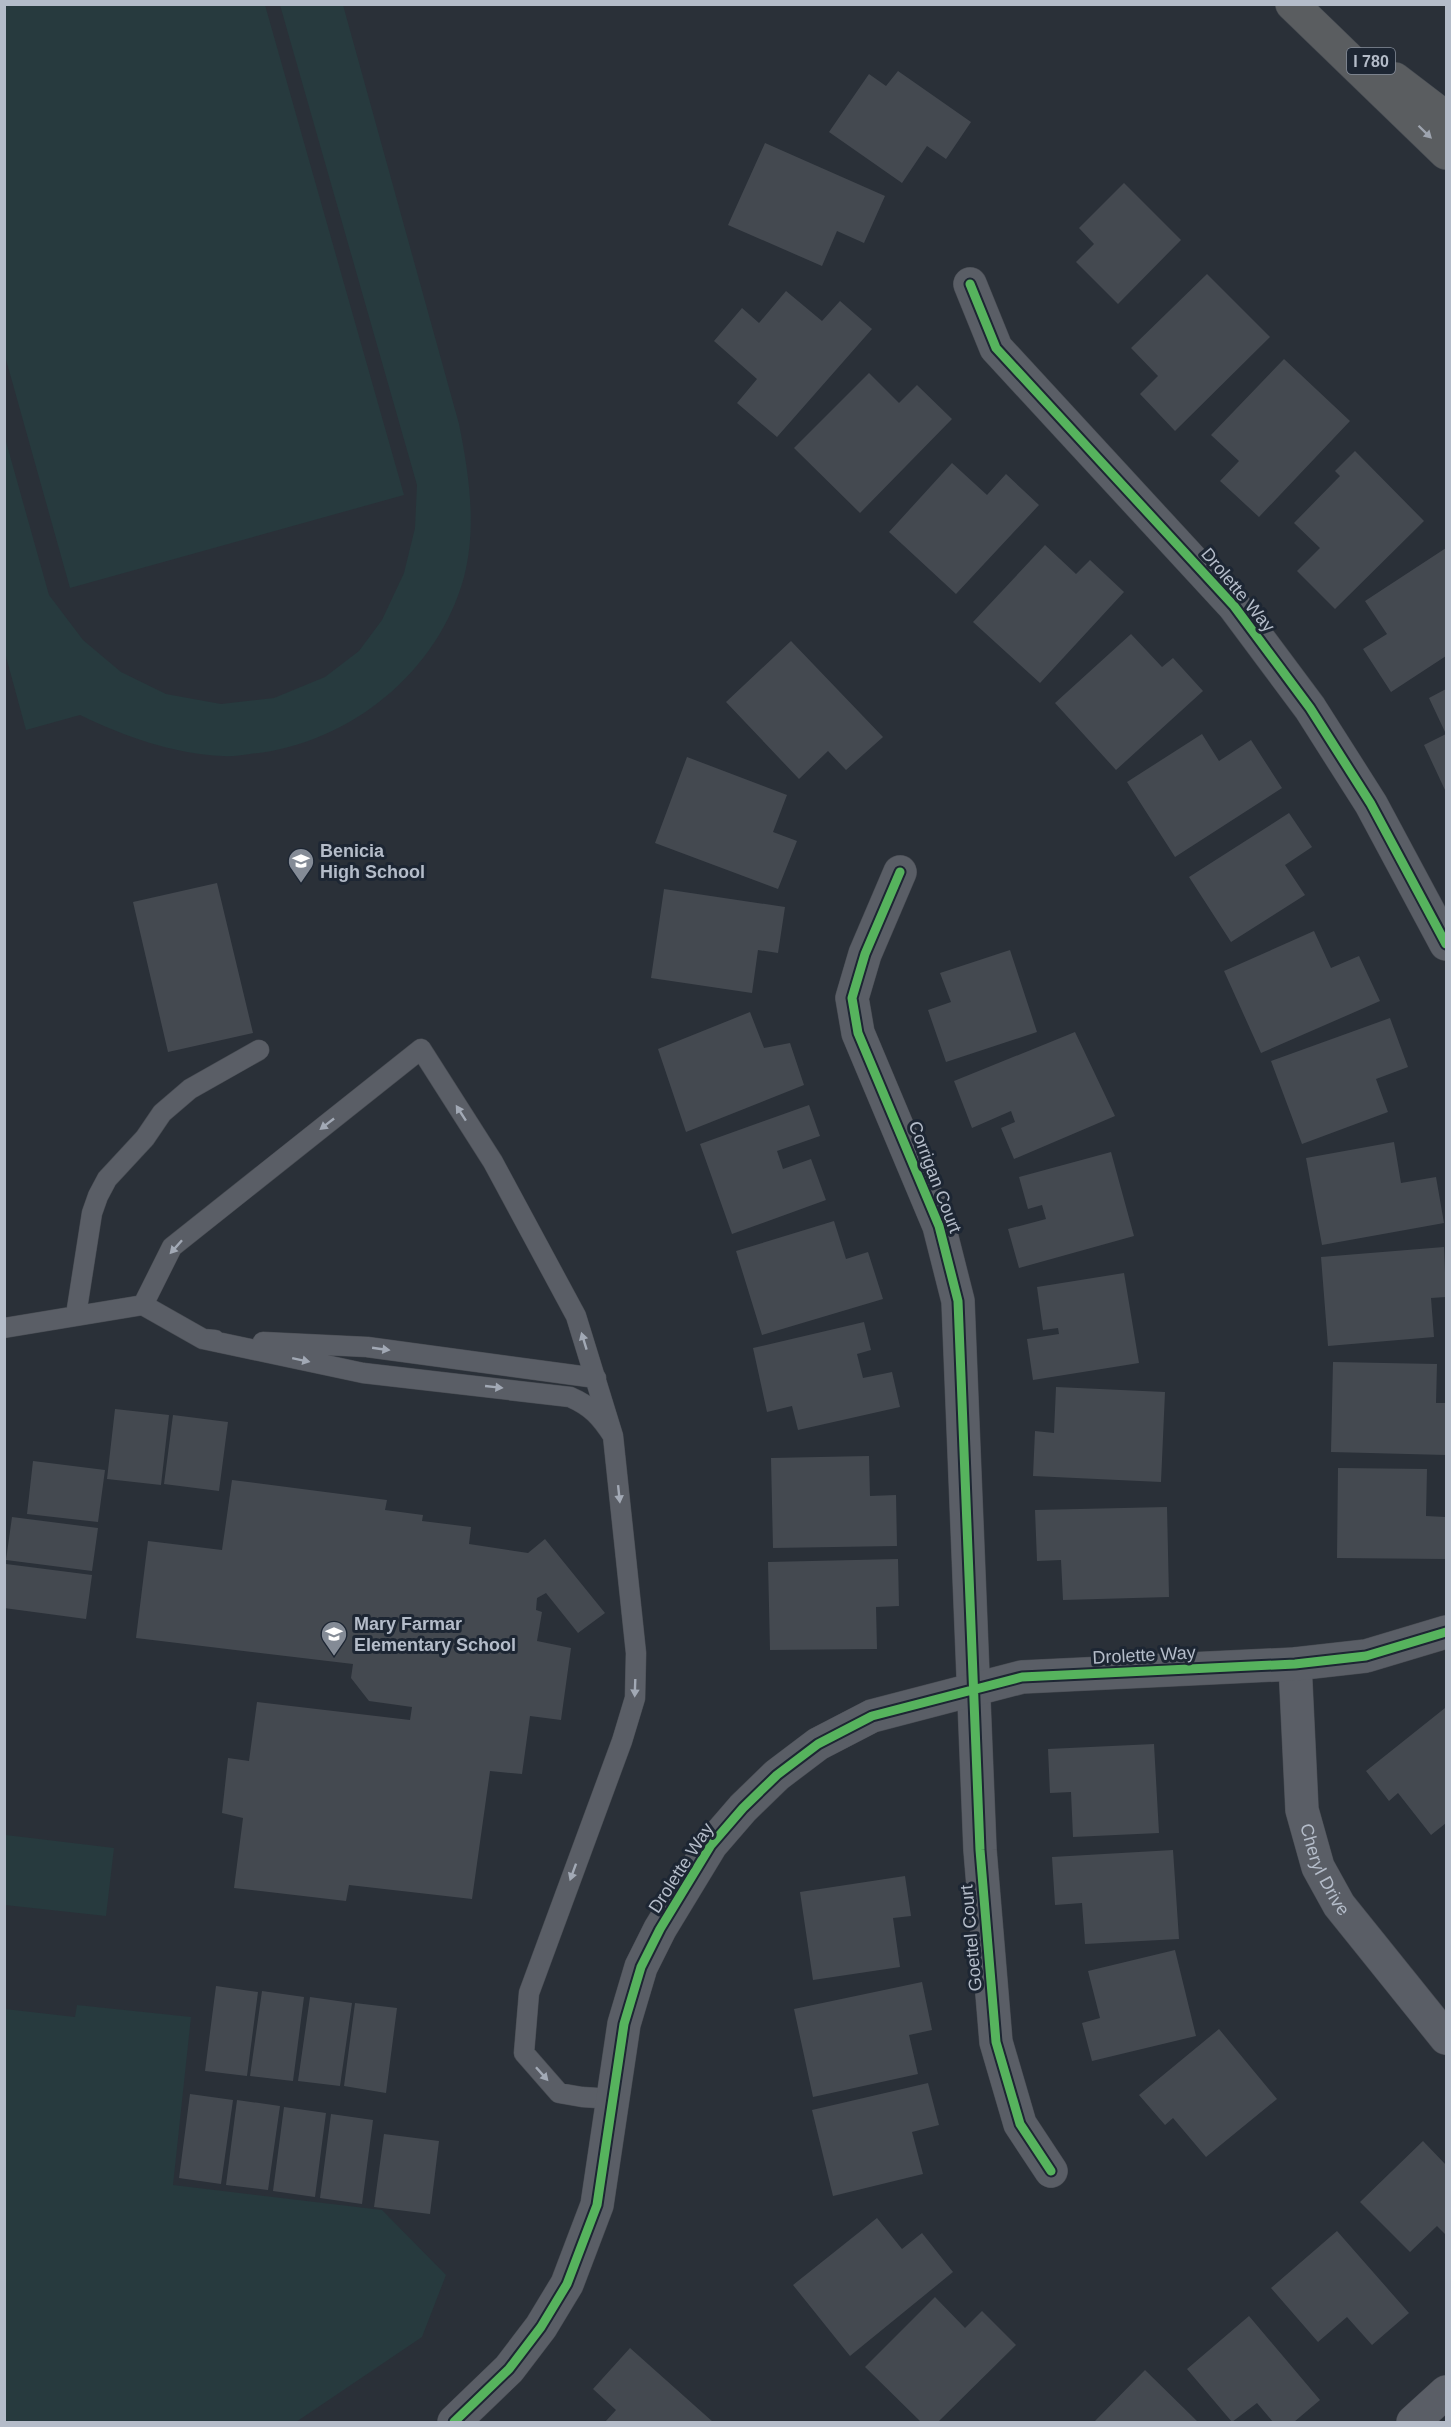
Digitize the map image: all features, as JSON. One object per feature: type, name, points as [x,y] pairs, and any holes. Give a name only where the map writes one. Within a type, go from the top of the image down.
[{"type":"highway","name":"I 780","points":[[1294,4],[1446,118]]},
{"type":"highway","points":[[1294,4],[1446,153]]},
{"type":"street","name":"Drolette Way","points":[[970,284],[996,348],[1234,606],[1310,708],[1371,804],[1446,944]]},
{"type":"street","name":"Corrigan Court","points":[[900,872],[865,954],[852,998],[858,1033],[939,1226],[958,1301],[973,1689]]},
{"type":"street","name":"Drolette Way","points":[[454,2422],[509,2369],[542,2327],[567,2284],[597,2205],[624,2024],[641,1967],[687,1883],[711,1845],[743,1808],[777,1775],[818,1744],[872,1716],[1022,1677],[1295,1664],[1366,1656],[1446,1632]]},
{"type":"street","name":"Cheryl Drive","points":[[1295,1664],[1302,1810],[1318,1867],[1339,1905],[1446,2038]]},
{"type":"street","name":"Goettel Court","points":[[973,1689],[980,1850],[996,2042],[1020,2124],[1051,2171]]},
{"type":"street","points":[[1413,2422],[1446,2392]]},
{"type":"lane","points":[[76,1315],[92,1213],[107,1179],[145,1138],[162,1113],[183,1095],[259,1050]]},
{"type":"lane","points":[[143,1305],[172,1247],[421,1050],[493,1162],[576,1316],[613,1436],[636,1653],[635,1698],[622,1741],[529,1993],[524,2053],[560,2093],[614,2099]]},
{"type":"lane","points":[[4,1328],[143,1305],[202,1339],[363,1373],[570,1397],[586,1404],[601,1416],[613,1436]]},
{"type":"lane","points":[[202,1339],[367,1347],[596,1378]]},
{"type":"green space","points":[[4,5],[265,5],[404,495],[70,588],[5,356]]},
{"type":"green space","points":[[280,5],[343,5],[459,424],[466,462],[471,520],[464,577],[451,612],[433,644],[411,673],[384,698],[354,719],[321,736],[286,748],[226,756],[186,752],[149,743],[80,715],[26,730],[5,653],[5,438],[49,595],[83,640],[121,672],[166,694],[221,704],[274,698],[325,677],[359,651],[382,620],[404,573],[415,528],[417,485]]},
{"type":"green space","points":[[6,1835],[114,1848],[106,1916],[5,1905]]},
{"type":"green space","points":[[77,2005],[191,2017],[173,2185],[382,2210],[446,2275],[422,2337],[296,2422],[5,2422],[5,2009],[75,2017]]},
{"type":"building","points":[[898,71],[971,122],[946,159],[927,146],[902,183],[829,132],[869,74],[886,86]]},
{"type":"building","points":[[765,143],[885,196],[864,243],[837,231],[822,266],[728,225]]},
{"type":"building","points":[[1124,183],[1181,240],[1118,304],[1076,262],[1094,244],[1079,228]]},
{"type":"building","points":[[1207,274],[1270,337],[1175,431],[1140,394],[1158,376],[1131,348]]},
{"type":"building","points":[[786,291],[822,321],[840,301],[872,329],[777,437],[737,403],[757,379],[714,341],[742,308],[759,323]]},
{"type":"building","points":[[1284,359],[1350,421],[1259,517],[1220,481],[1239,461],[1211,435]]},
{"type":"building","points":[[869,373],[899,403],[917,385],[952,419],[860,513],[794,448]]},
{"type":"building","points":[[1355,451],[1424,521],[1335,609],[1297,571],[1320,548],[1294,523],[1340,476],[1335,471]]},
{"type":"building","points":[[952,463],[987,495],[1006,474],[1039,505],[956,594],[889,532]]},
{"type":"building","points":[[1045,545],[1076,574],[1090,560],[1124,592],[1040,683],[973,622]]},
{"type":"building","points":[[1446,548],[1446,656],[1391,692],[1363,649],[1387,634],[1365,601]]},
{"type":"building","points":[[1131,634],[1162,667],[1173,658],[1203,691],[1116,770],[1055,703]]},
{"type":"building","points":[[791,641],[883,737],[846,770],[828,751],[799,779],[726,702]]},
{"type":"building","points":[[1446,689],[1446,734],[1429,698]]},
{"type":"building","points":[[1202,734],[1219,761],[1251,740],[1282,788],[1175,857],[1127,782]]},
{"type":"building","points":[[1446,734],[1446,789],[1445,790],[1424,745]]},
{"type":"building","points":[[687,757],[787,795],[773,832],[797,841],[778,889],[655,843]]},
{"type":"building","points":[[1289,813],[1312,847],[1285,865],[1305,895],[1231,942],[1189,877]]},
{"type":"building","points":[[217,883],[253,1033],[168,1052],[133,902]]},
{"type":"building","points":[[664,889],[785,907],[778,953],[758,950],[752,993],[651,978]]},
{"type":"building","points":[[1314,931],[1331,968],[1359,956],[1380,1001],[1261,1053],[1224,971]]},
{"type":"building","points":[[1010,950],[1037,1032],[946,1062],[928,1010],[951,1002],[940,973]]},
{"type":"building","points":[[750,1012],[764,1048],[790,1043],[804,1085],[686,1132],[658,1049]]},
{"type":"building","points":[[1390,1018],[1408,1067],[1376,1079],[1388,1112],[1302,1144],[1271,1061]]},
{"type":"building","points":[[1075,1032],[1115,1116],[1014,1159],[1001,1128],[1015,1122],[1011,1111],[972,1128],[954,1081]]},
{"type":"building","points":[[809,1105],[820,1136],[777,1151],[783,1169],[811,1159],[826,1200],[732,1234],[700,1144]]},
{"type":"building","points":[[1394,1142],[1401,1183],[1436,1177],[1444,1223],[1322,1245],[1306,1158]]},
{"type":"building","points":[[1111,1152],[1134,1236],[1019,1268],[1008,1229],[1046,1219],[1042,1205],[1028,1209],[1019,1177]]},
{"type":"building","points":[[834,1221],[846,1259],[868,1252],[883,1299],[762,1335],[736,1251]]},
{"type":"building","points":[[1444,1247],[1446,1297],[1431,1298],[1434,1337],[1328,1346],[1321,1257]]},
{"type":"building","points":[[1124,1273],[1139,1363],[1033,1380],[1027,1339],[1059,1334],[1058,1328],[1043,1330],[1037,1287]]},
{"type":"building","points":[[864,1322],[871,1350],[857,1354],[863,1378],[892,1372],[900,1407],[798,1430],[792,1406],[767,1412],[753,1348]]},
{"type":"building","points":[[1333,1362],[1437,1364],[1436,1403],[1446,1403],[1446,1455],[1331,1452]]},
{"type":"building","points":[[1056,1387],[1165,1392],[1161,1482],[1033,1476],[1035,1431],[1054,1433]]},
{"type":"building","points":[[115,1409],[169,1415],[161,1485],[107,1479]]},
{"type":"building","points":[[173,1415],[228,1422],[219,1491],[164,1484]]},
{"type":"building","points":[[869,1456],[870,1496],[896,1495],[897,1546],[773,1548],[771,1458]]},
{"type":"building","points":[[33,1461],[105,1470],[98,1522],[27,1514]]},
{"type":"building","points":[[1338,1468],[1427,1469],[1426,1516],[1445,1517],[1445,1559],[1337,1558]]},
{"type":"building","points":[[232,1480],[387,1500],[385,1510],[423,1515],[422,1521],[471,1527],[469,1544],[528,1553],[545,1539],[605,1613],[578,1633],[546,1593],[537,1598],[536,1610],[542,1612],[537,1641],[571,1648],[561,1720],[530,1716],[522,1774],[490,1771],[472,1899],[349,1885],[346,1901],[234,1888],[243,1818],[222,1813],[228,1758],[249,1761],[257,1702],[410,1720],[412,1707],[369,1701],[351,1678],[353,1664],[136,1638],[148,1541],[222,1550]]},
{"type":"building","points":[[1167,1507],[1169,1597],[1063,1600],[1061,1560],[1037,1561],[1035,1510]]},
{"type":"building","points":[[12,1517],[98,1528],[92,1571],[6,1560]]},
{"type":"building","points":[[898,1559],[899,1606],[876,1607],[877,1649],[770,1650],[768,1562]]},
{"type":"building","points":[[6,1564],[92,1575],[86,1619],[4,1608]]},
{"type":"building","points":[[1445,1708],[1446,1823],[1431,1835],[1398,1793],[1389,1801],[1366,1771]]},
{"type":"building","points":[[1154,1744],[1159,1833],[1073,1837],[1071,1792],[1050,1793],[1048,1749]]},
{"type":"building","points":[[1173,1850],[1179,1939],[1085,1944],[1082,1903],[1055,1905],[1052,1857]]},
{"type":"building","points":[[905,1876],[911,1916],[893,1918],[900,1967],[813,1980],[800,1892]]},
{"type":"building","points":[[1175,1950],[1196,2036],[1092,2061],[1082,2023],[1100,2018],[1088,1971]]},
{"type":"building","points":[[922,1982],[932,2030],[909,2035],[918,2074],[813,2097],[794,2009]]},
{"type":"building","points":[[216,1986],[258,1992],[247,2076],[205,2071]]},
{"type":"building","points":[[262,1991],[304,1997],[293,2081],[250,2076]]},
{"type":"building","points":[[310,1997],[352,2003],[340,2086],[298,2081]]},
{"type":"building","points":[[355,2003],[397,2008],[386,2093],[344,2086]]},
{"type":"building","points":[[1219,2029],[1277,2099],[1206,2157],[1173,2118],[1165,2125],[1139,2095]]},
{"type":"building","points":[[928,2083],[939,2125],[912,2132],[923,2174],[833,2196],[812,2110]]},
{"type":"building","points":[[190,2094],[233,2100],[221,2184],[179,2178]]},
{"type":"building","points":[[237,2100],[280,2106],[268,2190],[226,2185]]},
{"type":"building","points":[[284,2107],[326,2113],[315,2197],[273,2191]]},
{"type":"building","points":[[331,2114],[373,2120],[362,2204],[320,2198]]},
{"type":"building","points":[[384,2134],[439,2141],[430,2214],[374,2207]]},
{"type":"building","points":[[1423,2141],[1446,2165],[1446,2235],[1437,2226],[1410,2252],[1360,2202]]},
{"type":"building","points":[[877,2218],[902,2249],[922,2233],[953,2272],[850,2356],[793,2285]]},
{"type":"building","points":[[1337,2231],[1409,2313],[1372,2345],[1347,2317],[1318,2342],[1271,2288]]},
{"type":"building","points":[[935,2297],[965,2328],[982,2311],[1016,2345],[938,2422],[921,2422],[865,2367]]},
{"type":"building","points":[[1249,2316],[1320,2400],[1294,2422],[1273,2422],[1257,2403],[1232,2422],[1187,2369]]},
{"type":"building","points":[[630,2348],[713,2422],[605,2422],[616,2410],[593,2389]]},
{"type":"building","points":[[1145,2370],[1198,2422],[1094,2422]]},
{"type":"cycle path","points":[[970,284],[996,348],[1234,606],[1310,708],[1371,804],[1446,944]]},
{"type":"cycle path","points":[[900,872],[865,954],[852,998],[858,1033],[939,1226],[958,1301],[980,1850],[996,2042],[1020,2124],[1051,2171]]},
{"type":"cycle path","points":[[454,2422],[509,2369],[541,2327],[567,2284],[597,2205],[624,2024],[641,1967],[660,1929],[711,1845],[743,1808],[777,1775],[818,1744],[872,1716],[1022,1677],[1295,1664],[1366,1656],[1446,1632]]},
{"type":"place","name":"Benicia High School","points":[[301,884]]},
{"type":"place","name":"Mary Farmar Elementary School","points":[[334,1657]]}]
